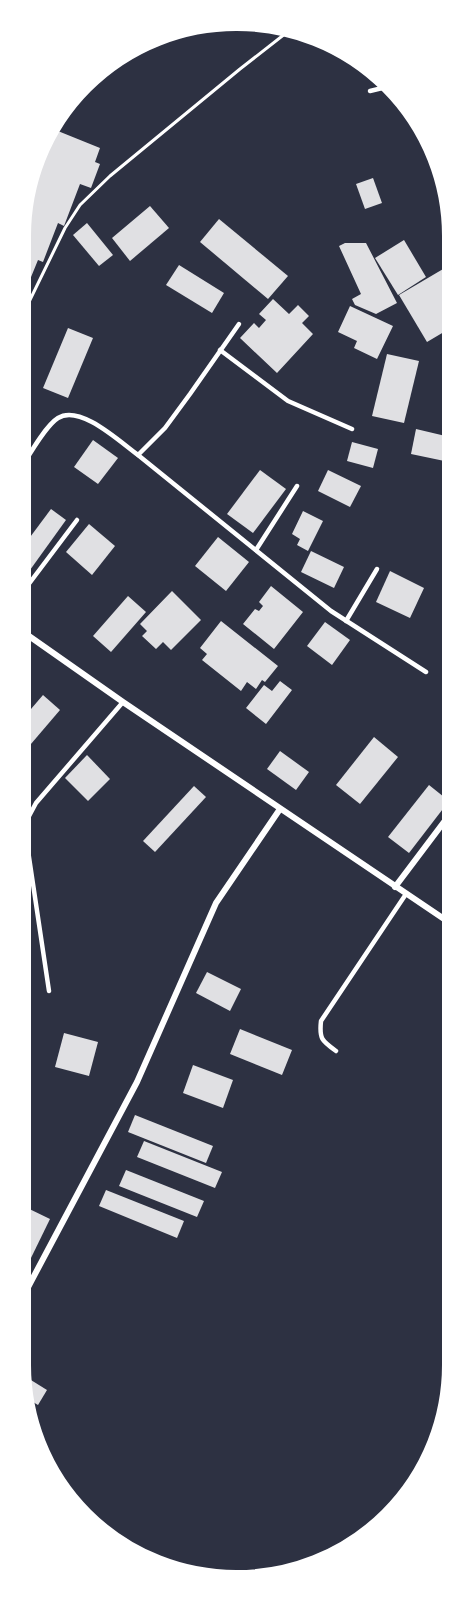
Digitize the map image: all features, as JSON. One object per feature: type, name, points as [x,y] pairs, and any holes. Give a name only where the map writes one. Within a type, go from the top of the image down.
[{"type":"street","points":[[27,635],[446,920]]},
{"type":"street","points":[[27,1289],[137,1082],[216,903],[280,809]]},
{"type":"street","points":[[395,886],[446,819]]},
{"type":"lane","points":[[370,91],[384,88]]},
{"type":"lane","points":[[138,455],[165,428],[239,324]]},
{"type":"lane","points":[[220,350],[288,401],[352,429]]},
{"type":"lane","points":[[27,459],[56,418],[67,414],[83,417],[138,455],[332,612],[426,672]]},
{"type":"lane","points":[[256,550],[297,486]]},
{"type":"lane","points":[[27,586],[77,520]]},
{"type":"lane","points":[[346,621],[376,570]]},
{"type":"lane","points":[[27,828],[28,818],[36,803],[123,702]]},
{"type":"lane","points":[[27,844],[49,991]]},
{"type":"lane","points":[[336,1051],[323,1041],[320,1032],[321,1021],[406,894]]},
{"type":"path","points":[[27,305],[80,205],[110,176],[286,33]]},
{"type":"building","points":[[56,130],[100,148],[95,162],[100,164],[91,188],[80,184],[64,226],[58,223],[43,262],[38,260],[29,282],[27,281],[27,223],[31,196],[43,156]]},
{"type":"building","points":[[373,178],[382,203],[365,209],[356,184]]},
{"type":"building","points":[[150,206],[169,228],[130,261],[112,238]]},
{"type":"building","points":[[219,219],[288,276],[268,299],[200,242]]},
{"type":"building","points":[[87,223],[113,255],[99,266],[73,235]]},
{"type":"building","points":[[404,240],[426,277],[398,295],[375,258]]},
{"type":"building","points":[[345,243],[366,243],[397,303],[376,314],[355,305],[352,299],[361,294],[339,246]]},
{"type":"building","points":[[179,265],[224,293],[212,313],[166,285]]},
{"type":"building","points":[[446,267],[446,331],[427,342],[399,295]]},
{"type":"building","points":[[273,299],[289,314],[298,305],[309,316],[302,323],[313,334],[277,373],[240,338],[254,323],[259,328],[266,320],[259,314]]},
{"type":"building","points":[[350,306],[393,326],[377,359],[354,348],[357,341],[338,332]]},
{"type":"building","points":[[68,328],[93,338],[68,398],[43,388]]},
{"type":"building","points":[[387,354],[419,361],[404,423],[372,416]]},
{"type":"building","points":[[416,429],[446,436],[446,461],[411,454]]},
{"type":"building","points":[[93,440],[118,458],[98,484],[74,467]]},
{"type":"building","points":[[352,442],[378,449],[373,468],[347,461]]},
{"type":"building","points":[[260,470],[286,489],[253,533],[227,514]]},
{"type":"building","points":[[328,470],[361,486],[350,507],[318,491]]},
{"type":"building","points":[[51,509],[66,520],[30,570],[27,568],[27,541]]},
{"type":"building","points":[[303,511],[323,521],[308,551],[297,545],[300,539],[292,534]]},
{"type":"building","points":[[89,524],[115,546],[92,575],[66,552]]},
{"type":"building","points":[[218,537],[249,562],[226,591],[195,566]]},
{"type":"building","points":[[311,551],[344,567],[334,588],[301,572]]},
{"type":"building","points":[[390,571],[424,588],[410,618],[376,602]]},
{"type":"building","points":[[271,586],[303,612],[274,649],[243,624],[255,609],[259,611],[263,606],[259,602]]},
{"type":"building","points":[[172,591],[201,620],[171,650],[163,642],[156,649],[142,636],[147,631],[140,624]]},
{"type":"building","points":[[128,596],[146,612],[111,652],[93,636]]},
{"type":"building","points":[[221,621],[278,666],[265,682],[262,680],[256,689],[247,682],[241,691],[202,660],[207,654],[200,648]]},
{"type":"building","points":[[325,622],[350,640],[332,665],[307,646]]},
{"type":"building","points":[[280,681],[292,690],[266,724],[246,708],[264,685],[272,691]]},
{"type":"building","points":[[43,695],[60,710],[27,749],[27,714]]},
{"type":"building","points":[[374,737],[398,757],[360,804],[336,785]]},
{"type":"building","points":[[280,751],[309,772],[296,790],[267,769]]},
{"type":"building","points":[[87,755],[110,779],[88,801],[65,778]]},
{"type":"building","points":[[429,785],[446,799],[446,805],[409,853],[388,837]]},
{"type":"building","points":[[194,786],[206,797],[155,852],[143,841]]},
{"type":"building","points":[[207,972],[241,989],[230,1011],[196,993]]},
{"type":"building","points":[[240,1029],[292,1050],[282,1075],[230,1054]]},
{"type":"building","points":[[64,1033],[98,1042],[89,1076],[55,1067]]},
{"type":"building","points":[[193,1065],[233,1080],[223,1108],[183,1093]]},
{"type":"building","points":[[135,1115],[213,1146],[206,1163],[128,1132]]},
{"type":"building","points":[[144,1141],[222,1172],[215,1188],[137,1157]]},
{"type":"building","points":[[126,1170],[204,1201],[197,1217],[119,1186]]},
{"type":"building","points":[[106,1190],[184,1221],[177,1238],[99,1206]]},
{"type":"building","points":[[27,1208],[50,1219],[30,1260],[27,1258]]},
{"type":"building","points":[[27,1378],[47,1390],[38,1405],[30,1400]]}]
